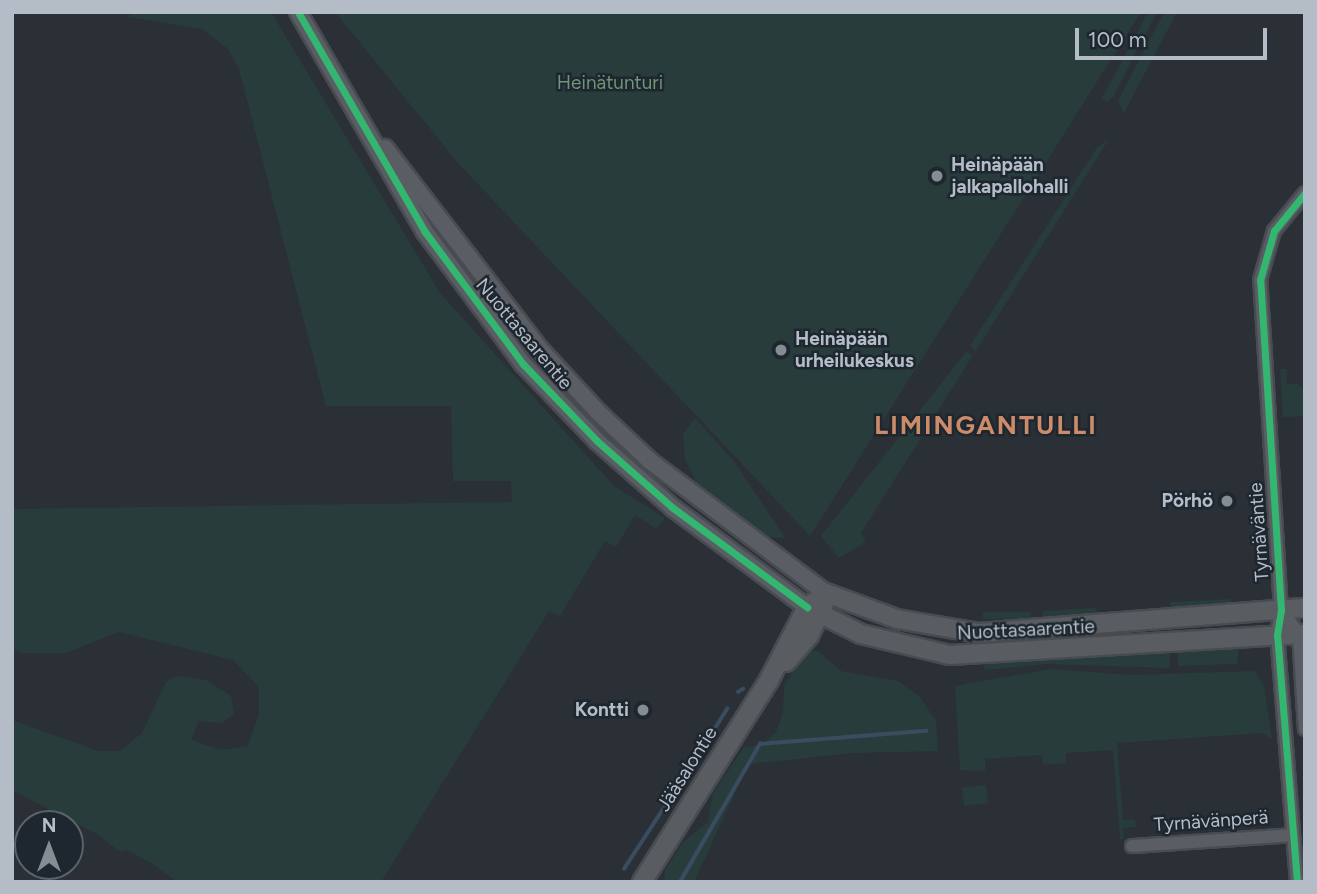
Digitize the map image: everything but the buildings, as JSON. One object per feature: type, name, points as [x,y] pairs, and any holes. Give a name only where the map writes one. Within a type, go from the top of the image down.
[{"type":"main road","name":"Nuottasaarentie","points":[[826,593],[897,619],[978,633],[1305,608]]},
{"type":"main road","name":"Jääsalontie","points":[[642,882],[826,593]]},
{"type":"main road","name":"Nuottasaarentie","points":[[814,611],[861,634],[950,656],[1302,634]]},
{"type":"street","name":"Nuottasaarentie","points":[[298,12],[425,232],[523,364],[597,441],[665,501],[814,611]]},
{"type":"street","name":"Nuottasaarentie","points":[[356,110],[521,326],[598,412],[650,461],[826,593]]},
{"type":"street","name":"Tyrnäväntie","points":[[1297,882],[1277,635],[1281,610],[1260,271],[1274,232],[1305,194]]},
{"type":"street","points":[[1281,610],[1302,634],[1305,729]]},
{"type":"street","name":"Tyrnävänperä","points":[[1132,846],[1293,835]]},
{"type":"green space","points":[[134,12],[271,12],[440,293],[614,486],[665,518],[657,529],[635,515],[616,547],[605,541],[560,616],[549,611],[381,882],[176,881],[127,850],[120,852],[84,827],[84,810],[51,810],[12,790],[12,720],[98,751],[120,751],[142,733],[166,682],[176,676],[206,680],[231,696],[234,714],[221,723],[199,721],[191,740],[220,750],[248,746],[259,714],[259,687],[233,660],[119,632],[66,653],[23,653],[12,648],[12,509],[512,502],[511,481],[453,481],[451,406],[326,406],[239,69],[228,49],[202,29],[127,17]]},
{"type":"green space","name":"Heinäpään urheilukeskus","points":[[335,12],[1141,12],[810,536],[458,163]]},
{"type":"green space","points":[[1148,12],[1157,12],[1114,95],[1109,101],[1101,100]]},
{"type":"green space","points":[[1164,12],[1177,12],[1124,113],[1118,101]]},
{"type":"green space","points":[[1109,139],[975,352],[970,346],[1096,149]]},
{"type":"green space","points":[[966,352],[973,355],[861,533],[866,542],[839,558],[821,536]]},
{"type":"green space","points":[[1280,369],[1287,369],[1286,384],[1298,384],[1305,391],[1305,416],[1283,417]]},
{"type":"green space","points":[[695,418],[733,460],[785,538],[767,537],[697,483],[685,460],[683,434]]},
{"type":"green space","points":[[1229,599],[1236,605],[1170,610],[1170,602]]},
{"type":"green space","points":[[1096,608],[1098,614],[1043,618],[1043,611]]},
{"type":"green space","points":[[983,612],[1031,612],[1031,619],[983,619]]},
{"type":"green space","points":[[1239,646],[1237,664],[1178,666],[1177,650]]},
{"type":"green space","points":[[807,649],[819,652],[841,671],[898,681],[920,697],[936,721],[938,751],[854,753],[748,764],[694,882],[664,882],[665,870],[682,843],[708,822],[713,793],[744,747],[762,745],[776,732],[783,712],[784,686]]},
{"type":"green space","points":[[1171,651],[1169,668],[1046,664],[984,670],[984,663]]},
{"type":"green space","points":[[1051,669],[1130,675],[1254,671],[1264,686],[1272,739],[1263,733],[1117,743],[1123,820],[1135,820],[1136,827],[1123,828],[1124,839],[1120,839],[1113,750],[1066,753],[1066,763],[1043,765],[1042,755],[985,759],[985,771],[960,770],[955,686]]},
{"type":"green space","points":[[986,785],[988,803],[964,805],[962,788]]},
{"type":"waterway","points":[[738,692],[743,689]]},
{"type":"waterway","points":[[683,779],[727,709]]},
{"type":"waterway","points":[[680,882],[760,744],[926,731]]},
{"type":"waterway","points":[[624,869],[673,794]]},
{"type":"cycle path","points":[[298,12],[425,232],[523,364],[597,441],[673,508],[807,607]]},
{"type":"cycle path","points":[[1297,882],[1277,635],[1281,610],[1260,280],[1274,231],[1305,193]]},
{"type":"place","name":"Heinäpään jalkapallohalli","points":[[937,176]]},
{"type":"place","name":"Heinäpään urheilukeskus","points":[[781,350]]},
{"type":"place","name":"Pörhö","points":[[1227,501]]},
{"type":"place","name":"Kontti","points":[[643,710]]},
{"type":"district","name":"LIMINGANTULLI","points":[[986,426]]},
{"type":"park label","name":"Heinätunturi","points":[[610,83]]}]
